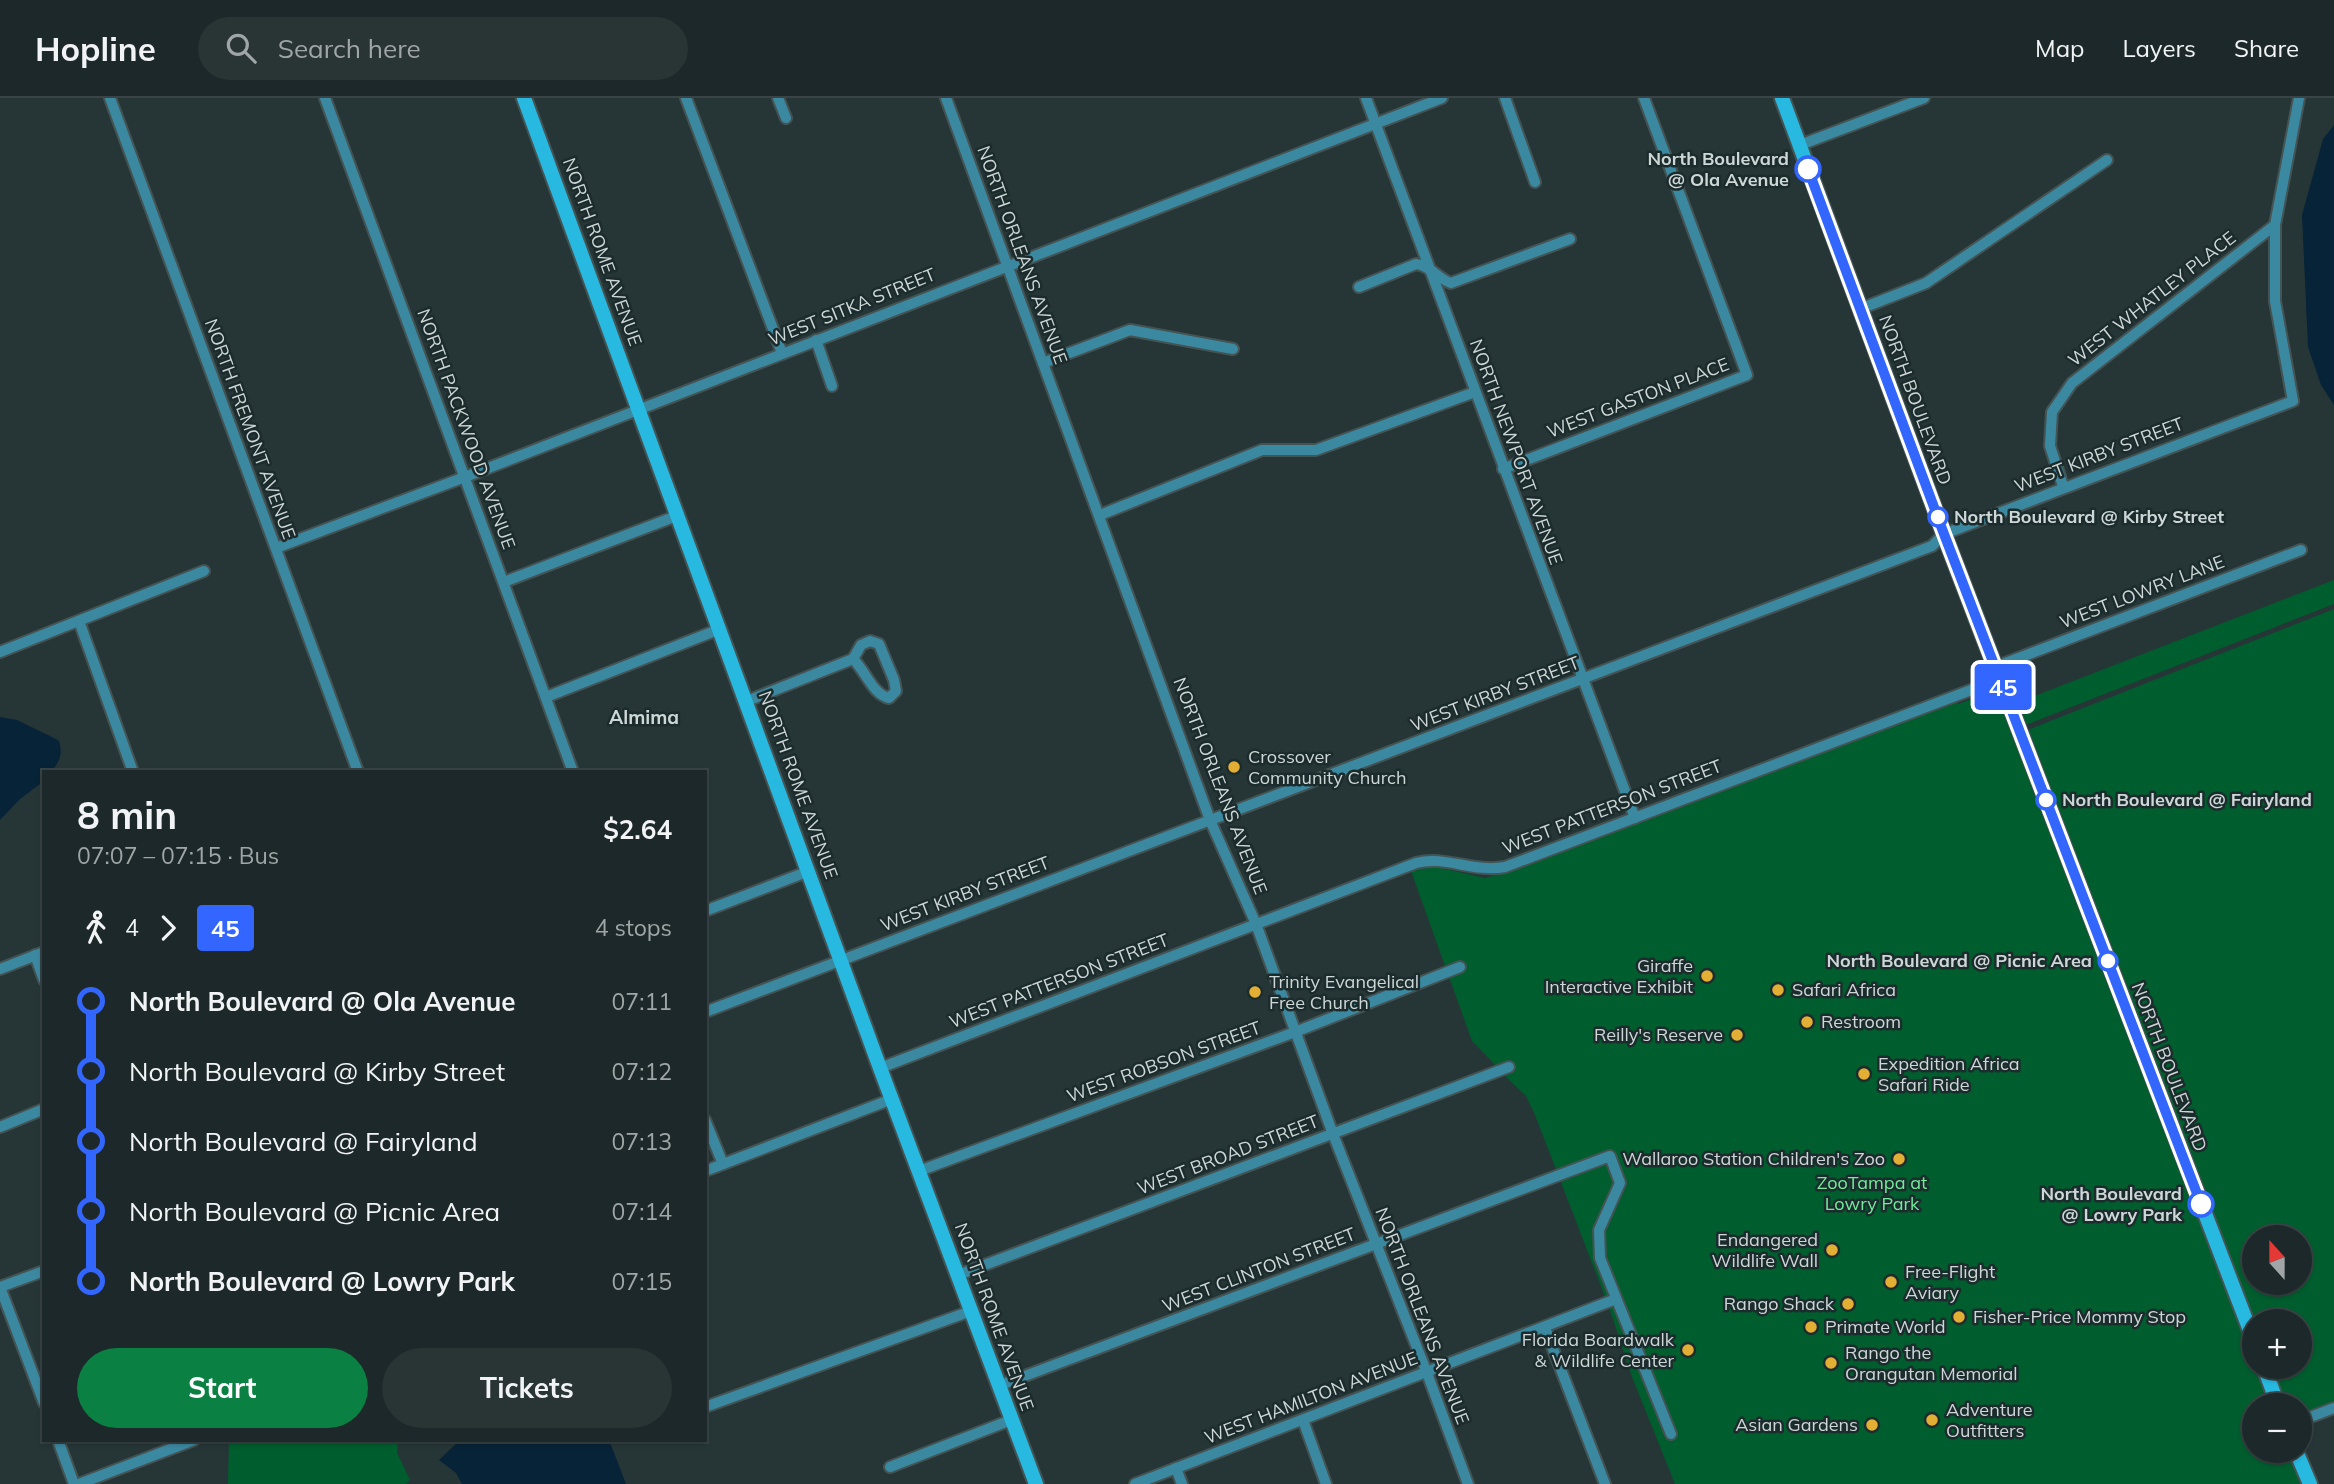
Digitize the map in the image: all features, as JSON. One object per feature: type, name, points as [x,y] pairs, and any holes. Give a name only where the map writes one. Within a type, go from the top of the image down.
[{"type":"street","name":"NORTH FREMONT AVENUE","points":[[110,98],[357,770]]},
{"type":"street","name":"NORTH PACKWOOD AVENUE","points":[[325,98],[572,770]]},
{"type":"street","name":"NORTH ROME AVENUE","points":[[524,98],[880,1068],[1036,1484]]},
{"type":"street","points":[[686,98],[782,354]]},
{"type":"street","points":[[778,98],[786,118]]},
{"type":"street","name":"NORTH ORLEANS AVENUE","points":[[946,98],[1210,820],[1256,924],[1333,1135],[1468,1484]]},
{"type":"street","name":"NORTH NEWPORT AVENUE","points":[[1366,98],[1635,818]]},
{"type":"street","name":"WEST SITKA STREET","points":[[276,548],[640,410],[1441,98]]},
{"type":"street","points":[[1505,98],[1535,182]]},
{"type":"street","name":"WEST GASTON PLACE","points":[[1503,469],[1747,375],[1644,98]]},
{"type":"street","name":"NORTH BOULEVARD","points":[[1782,98],[1944,534],[2242,1310]]},
{"type":"street","points":[[1800,145],[1924,98]]},
{"type":"street","points":[[2275,225],[2299,98]]},
{"type":"street","points":[[1860,309],[1926,284],[2107,160]]},
{"type":"street","name":"WEST KIRBY STREET","points":[[707,1011],[1932,546],[1944,534],[2063,486],[2293,401],[2275,301],[2275,225]]},
{"type":"street","name":"WEST WHATLEY PLACE","points":[[2063,486],[2050,446],[2052,412],[2073,383],[2275,225]]},
{"type":"street","points":[[1359,287],[1416,264],[1428,268],[1451,283],[1570,239]]},
{"type":"street","points":[[1043,363],[1130,330],[1233,349]]},
{"type":"street","points":[[816,340],[832,386]]},
{"type":"street","points":[[1100,515],[1262,450],[1316,450],[1475,392]]},
{"type":"street","points":[[504,582],[679,515]]},
{"type":"street","name":"WEST LOWRY LANE","points":[[1997,673],[2301,550]]},
{"type":"street","points":[[0,652],[204,571]]},
{"type":"street","points":[[79,621],[132,770]]},
{"type":"street","points":[[546,696],[720,629]]},
{"type":"street","points":[[747,701],[853,659],[861,645],[870,641],[879,644],[894,680],[894,695],[884,697],[853,659]]},
{"type":"street","name":"WEST PATTERSON STREET","points":[[880,1068],[1424,860],[1482,869],[1505,867],[1635,818],[1997,673]]},
{"type":"street","points":[[707,910],[808,871]]},
{"type":"street","points":[[0,969],[39,954]]},
{"type":"street","name":"WEST ROBSON STREET","points":[[919,1171],[1295,1032],[1460,967]]},
{"type":"street","name":"WEST BROAD STREET","points":[[958,1275],[1509,1067]]},
{"type":"street","points":[[707,1170],[892,1099]]},
{"type":"street","points":[[0,1127],[42,1110]]},
{"type":"street","points":[[707,1124],[723,1164]]},
{"type":"street","name":"WEST CLINTON STREET","points":[[998,1386],[1610,1156],[1620,1183],[1599,1230],[1600,1258],[1616,1299]]},
{"type":"street","points":[[42,1272],[0,1287],[42,1398]]},
{"type":"street","points":[[1616,1299],[1671,1434]]},
{"type":"street","name":"WEST HAMILTON AVENUE","points":[[1135,1484],[1616,1299]]},
{"type":"street","points":[[707,1406],[971,1311]]},
{"type":"street","points":[[1545,1328],[1605,1484]]},
{"type":"street","points":[[2312,1416],[2334,1408]]},
{"type":"street","points":[[890,1467],[1011,1420]]},
{"type":"street","points":[[1303,1420],[1326,1484]]},
{"type":"street","points":[[59,1442],[76,1484],[189,1442]]},
{"type":"street","points":[[2301,1463],[2309,1484]]},
{"type":"street","points":[[1176,1468],[1182,1484]]},
{"type":"green space","points":[[2334,580],[2334,604],[2023,726],[2014,704]]},
{"type":"green space","points":[[2334,609],[2334,1410],[2312,1419],[2312,1393],[2277,1393],[2272,1379],[2312,1379],[2312,1309],[2245,1309],[2025,731]]},
{"type":"green space","name":"ZooTampa at Lowry Park","points":[[1986,693],[1993,711],[2005,707],[2242,1325],[2242,1379],[2263,1379],[2268,1393],[2242,1393],[2242,1463],[2296,1463],[2304,1484],[1675,1484],[1632,1377],[1609,1307],[1535,1115],[1526,1096],[1504,1075],[1516,1070],[1512,1060],[1496,1066],[1472,1041],[1449,977],[1466,970],[1462,960],[1445,966],[1411,871],[1433,866],[1485,878],[1507,872],[1955,702],[1959,704]]},
{"type":"green space","points":[[229,1442],[398,1442],[397,1453],[410,1480],[406,1484],[228,1484]]},
{"type":"water","points":[[2334,125],[2334,405],[2321,385],[2308,347],[2302,215],[2323,139]]},
{"type":"water","points":[[0,717],[17,720],[54,738],[59,741],[61,750],[60,758],[52,770],[42,770],[42,782],[20,799],[0,820]]},
{"type":"water","points":[[458,1442],[610,1442],[626,1484],[462,1484],[456,1473],[439,1460]]},
{"type":"bus line","name":"45","points":[[1808,169],[1944,534],[2201,1204]]},
{"type":"place","name":"North Boulevard @ Ola Avenue","points":[[1808,169]]},
{"type":"place","name":"North Boulevard @ Kirby Street","points":[[1938,517]]},
{"type":"place","name":"Crossover Community Church","points":[[1234,767]]},
{"type":"place","name":"North Boulevard @ Fairyland","points":[[2046,800]]},
{"type":"place","name":"North Boulevard @ Picnic Area","points":[[2108,961]]},
{"type":"place","name":"Giraffe Interactive Exhibit","points":[[1707,976]]},
{"type":"place","name":"Safari Africa","points":[[1778,990]]},
{"type":"place","name":"Trinity Evangelical Free Church","points":[[1255,992]]},
{"type":"place","name":"Restroom","points":[[1807,1022]]},
{"type":"place","name":"Reilly's Reserve","points":[[1737,1035]]},
{"type":"place","name":"Expedition Africa Safari Ride","points":[[1864,1074]]},
{"type":"place","name":"Wallaroo Station Children's Zoo","points":[[1899,1159]]},
{"type":"place","name":"North Boulevard @ Lowry Park","points":[[2201,1204]]},
{"type":"place","name":"Endangered Wildlife Wall","points":[[1832,1250]]},
{"type":"place","name":"Free-Flight Aviary","points":[[1891,1282]]},
{"type":"place","name":"Rango Shack","points":[[1848,1304]]},
{"type":"place","name":"Fisher-Price Mommy Stop","points":[[1959,1317]]},
{"type":"place","name":"Primate World","points":[[1811,1327]]},
{"type":"place","name":"Florida Boardwalk & Wildlife Center","points":[[1688,1350]]},
{"type":"place","name":"Rango the Orangutan Memorial","points":[[1831,1363]]},
{"type":"place","name":"Adventure Outfitters","points":[[1932,1420]]},
{"type":"place","name":"Asian Gardens","points":[[1872,1425]]},
{"type":"district","name":"Almima","points":[[644,717]]}]
